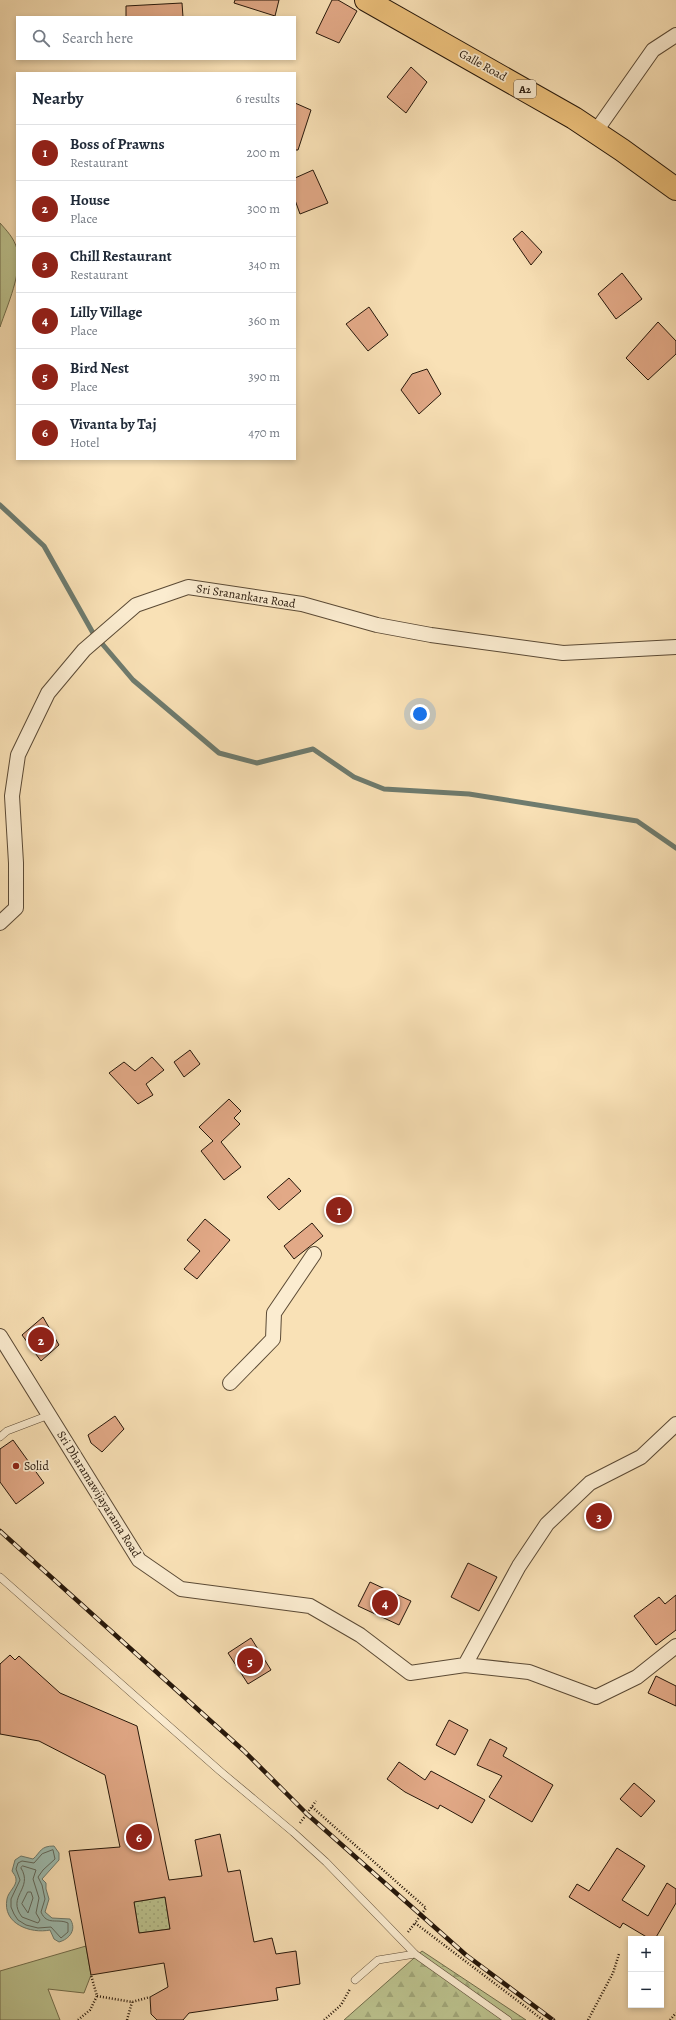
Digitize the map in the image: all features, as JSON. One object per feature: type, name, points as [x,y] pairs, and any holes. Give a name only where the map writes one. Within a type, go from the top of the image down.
[{"type":"highway","name":"Galle Road","points":[[366,0],[541,98],[596,131],[676,190]]},
{"type":"street","points":[[596,131],[653,50],[676,35]]},
{"type":"street","name":"Sri Sranankara Road","points":[[0,923],[16,908],[16,863],[12,796],[18,755],[48,693],[84,650],[136,605],[188,587],[302,604],[377,625],[431,635],[563,654],[676,647]]},
{"type":"street","points":[[230,1383],[273,1339],[274,1313],[314,1254]]},
{"type":"street","name":"Sri Dharamawijayarama Road","points":[[0,1336],[139,1560],[181,1589],[310,1606],[360,1635],[410,1673],[465,1665],[529,1672],[596,1698],[637,1677],[676,1646]]},
{"type":"street","points":[[465,1665],[519,1566],[547,1524],[590,1483],[641,1457],[676,1424]]},
{"type":"lane","points":[[0,1437],[7,1431],[49,1415]]},
{"type":"lane","points":[[0,1577],[293,1832],[326,1862],[415,1954],[508,2020]]},
{"type":"lane","points":[[355,1980],[378,1960],[415,1954]]},
{"type":"path","points":[[307,1814],[316,1802]]},
{"type":"path","points":[[312,1807],[426,1908],[414,1923],[543,2020]]},
{"type":"path","points":[[588,2020],[614,1973],[619,1954]]},
{"type":"path","points":[[78,2020],[90,2010],[98,1996],[92,1974]]},
{"type":"path","points":[[324,2020],[341,2005],[355,1980]]},
{"type":"path","points":[[98,1996],[132,2002],[150,1996]]},
{"type":"path","points":[[127,2020],[132,2002]]},
{"type":"path","points":[[670,2020],[676,2013]]},
{"type":"green space","points":[[0,223],[10,235],[16,246],[16,278],[0,327]]},
{"type":"green space","points":[[165,1897],[170,1929],[139,1933],[134,1902]]},
{"type":"green space","points":[[86,1946],[91,1975],[84,1993],[48,1989],[60,2020],[0,2020],[0,1971]]},
{"type":"green space","points":[[422,1951],[526,2020],[344,2020]]},
{"type":"water","points":[[54,1846],[59,1853],[59,1860],[42,1879],[46,1883],[49,1899],[45,1912],[52,1918],[70,1919],[73,1926],[69,1936],[63,1941],[59,1942],[54,1939],[50,1930],[42,1931],[27,1929],[13,1921],[7,1908],[8,1896],[16,1882],[16,1877],[12,1871],[15,1860],[21,1856],[33,1859],[43,1848]]},
{"type":"building","points":[[235,0],[279,0],[275,16],[234,3]]},
{"type":"building","points":[[332,0],[338,0],[357,11],[339,43],[316,33]]},
{"type":"building","points":[[182,3],[183,16],[126,16],[126,6]]},
{"type":"building","points":[[411,67],[427,82],[406,113],[387,97]]},
{"type":"building","points":[[296,103],[311,110],[298,150],[296,150]]},
{"type":"building","points":[[313,170],[328,203],[300,214],[296,203],[296,178]]},
{"type":"building","points":[[522,231],[542,252],[531,265],[513,239]]},
{"type":"building","points":[[622,273],[642,299],[616,319],[598,294]]},
{"type":"building","points":[[369,307],[388,335],[368,351],[346,324]]},
{"type":"building","points":[[658,322],[676,341],[676,354],[648,380],[626,358]]},
{"type":"building","points":[[427,369],[441,394],[419,414],[401,390],[412,374]]},
{"type":"building","points":[[190,1050],[200,1064],[184,1077],[174,1062]]},
{"type":"building","points":[[152,1057],[164,1070],[146,1084],[153,1095],[138,1104],[109,1073],[124,1062],[135,1071]]},
{"type":"building","points":[[229,1099],[241,1111],[234,1118],[240,1124],[221,1142],[241,1167],[224,1180],[201,1151],[213,1141],[199,1127]]},
{"type":"building","points":[[289,1178],[301,1191],[279,1210],[267,1197]]},
{"type":"building","points":[[205,1219],[230,1240],[197,1279],[184,1269],[200,1251],[187,1240]]},
{"type":"building","points":[[312,1223],[323,1236],[294,1259],[284,1246]]},
{"type":"building","points":[[43,1317],[59,1345],[41,1361],[22,1335]]},
{"type":"building","points":[[115,1416],[124,1429],[102,1452],[91,1443],[88,1435]]},
{"type":"building","name":"Solid","points":[[13,1440],[44,1483],[16,1504],[0,1482],[0,1449]]},
{"type":"building","points":[[468,1563],[497,1577],[479,1611],[451,1597]]},
{"type":"building","points":[[370,1582],[411,1601],[399,1625],[358,1606]]},
{"type":"building","points":[[676,1595],[676,1630],[656,1645],[634,1616],[659,1597],[665,1604]]},
{"type":"building","points":[[251,1638],[271,1670],[248,1684],[228,1653]]},
{"type":"building","points":[[10,1655],[15,1660],[19,1656],[60,1693],[137,1726],[169,1880],[202,1876],[195,1840],[220,1834],[228,1872],[240,1870],[254,1942],[272,1938],[276,1954],[296,1951],[300,1984],[276,1988],[278,2000],[189,2013],[183,2020],[157,2020],[151,2014],[150,1997],[168,1987],[164,1963],[91,1975],[69,1851],[120,1847],[105,1775],[39,1741],[0,1734],[0,1664]],"holes":[[[165,1897],[170,1929],[139,1933],[134,1902]]]},
{"type":"building","points":[[656,1676],[676,1686],[676,1706],[648,1693]]},
{"type":"building","points":[[449,1720],[468,1730],[455,1755],[436,1745]]},
{"type":"building","points":[[490,1739],[507,1748],[503,1756],[553,1785],[532,1822],[489,1797],[502,1776],[477,1765]]},
{"type":"building","points":[[399,1762],[425,1780],[431,1771],[485,1800],[472,1823],[440,1805],[438,1809],[405,1792],[387,1779]]},
{"type":"building","points":[[634,1783],[655,1801],[641,1817],[620,1799]]},
{"type":"building","points":[[617,1848],[645,1866],[622,1900],[648,1916],[667,1883],[676,1889],[676,1903],[657,1936],[645,1936],[623,1923],[620,1928],[569,1897],[577,1884],[589,1891]]},
{"type":"waterway","points":[[0,505],[44,546],[93,633],[133,680],[219,753],[257,763],[313,749],[354,777],[384,789],[469,794],[637,821],[676,848]]},
{"type":"railway","points":[[0,1531],[244,1751],[307,1814],[466,1955],[553,2020]]},
{"type":"place","name":"Boss of Prawns","points":[[339,1210]]},
{"type":"place","name":"House","points":[[41,1340]]},
{"type":"place","name":"Solid","points":[[16,1466]]},
{"type":"place","name":"Chill Restaurant","points":[[599,1516]]},
{"type":"place","name":"Lilly Village","points":[[385,1603]]},
{"type":"place","name":"Bird Nest","points":[[250,1661]]},
{"type":"place","name":"Vivanta by Taj","points":[[139,1837]]}]
